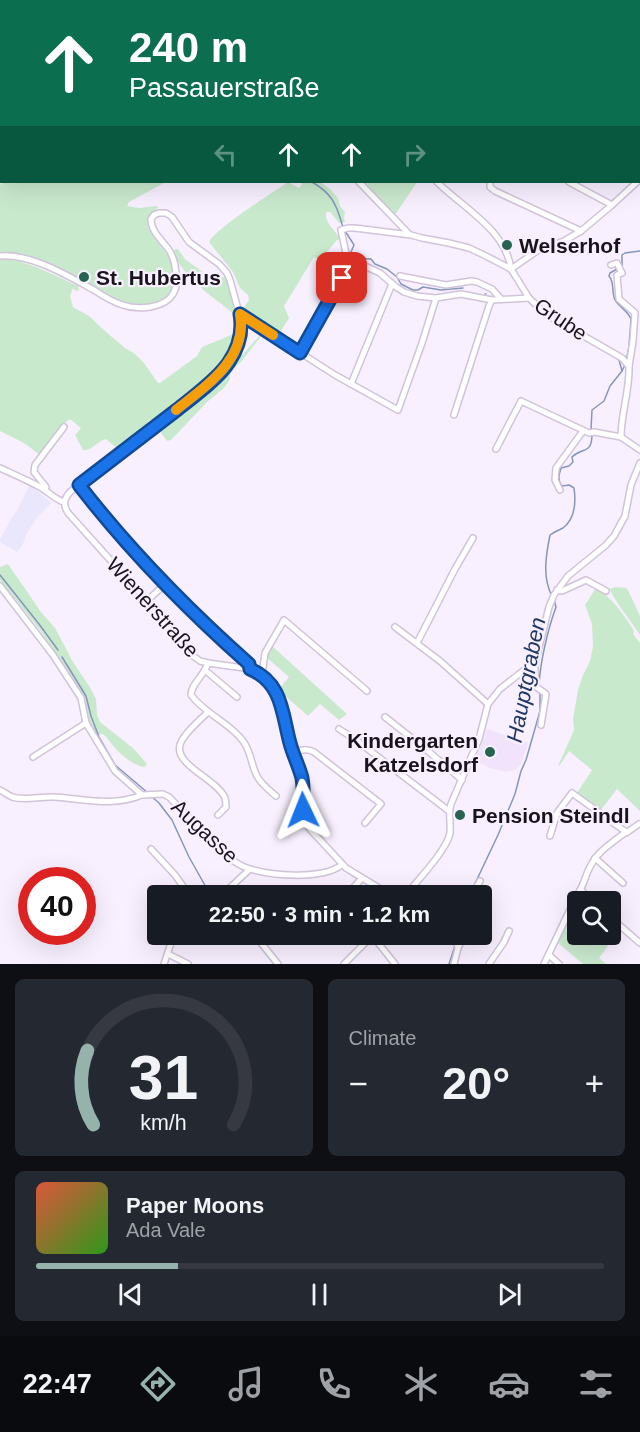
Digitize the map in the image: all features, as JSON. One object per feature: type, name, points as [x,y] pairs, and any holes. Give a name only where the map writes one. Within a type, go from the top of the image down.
[{"type":"street","points":[[360,183],[411,235]]},
{"type":"street","name":"Grube","points":[[438,183],[477,215],[492,231],[505,250],[512,269],[529,298],[547,315],[622,357],[628,365]]},
{"type":"street","points":[[490,183],[490,187],[495,191],[581,231]]},
{"type":"street","points":[[571,183],[612,206]]},
{"type":"street","points":[[529,298],[492,300],[461,294],[436,298],[404,292],[380,273],[350,263],[341,230],[348,228],[411,235],[469,248],[512,269],[537,251],[564,241],[581,231],[636,183]]},
{"type":"street","points":[[0,256],[8,255],[27,259],[77,281],[121,305],[131,308],[158,305],[169,300],[176,290],[177,278],[173,257],[151,224],[154,215],[166,213],[172,217],[189,242],[219,264],[227,273],[240,314],[242,330],[228,364],[222,372],[79,485],[64,502],[54,499],[45,490],[0,468]]},
{"type":"street","points":[[300,353],[350,263]]},
{"type":"street","points":[[611,265],[617,263],[622,273],[617,275],[619,298],[635,313],[621,437]]},
{"type":"street","points":[[400,276],[446,285],[477,282],[492,289],[501,299]]},
{"type":"street","points":[[351,384],[392,284]]},
{"type":"street","points":[[240,314],[351,384],[398,410],[436,298]]},
{"type":"street","points":[[454,415],[492,300]]},
{"type":"street","points":[[496,449],[521,401],[589,432],[621,437],[640,450]]},
{"type":"street","points":[[45,490],[46,487],[34,472],[35,465],[64,427]]},
{"type":"street","points":[[560,490],[555,480],[556,468],[589,432]]},
{"type":"street","points":[[414,885],[445,845],[450,833],[451,804],[479,739],[488,704],[500,688],[532,664],[538,655],[550,604],[568,576],[614,536],[625,516],[631,485],[640,464]]},
{"type":"street","points":[[79,485],[110,525],[165,584],[249,664],[250,669]]},
{"type":"street","name":"Wienerstraße","points":[[64,502],[69,514],[147,601],[193,657],[208,663],[250,669],[262,675],[272,686],[279,698],[302,780],[303,810],[309,828],[342,865],[374,885]]},
{"type":"street","points":[[417,643],[454,569],[473,537]]},
{"type":"street","points":[[556,593],[586,580],[606,591]]},
{"type":"street","points":[[147,601],[165,584]]},
{"type":"street","name":"Augasse","points":[[0,586],[53,655],[81,698],[86,723],[115,771],[144,795],[163,794],[169,797],[226,856],[250,869],[288,875],[325,872],[342,865]]},
{"type":"street","points":[[262,675],[267,648],[284,620],[367,691]]},
{"type":"street","points":[[395,627],[440,661],[488,704]]},
{"type":"street","points":[[208,663],[206,671],[191,689],[191,695],[244,741],[260,782],[276,796]]},
{"type":"street","points":[[532,664],[535,668],[535,686],[546,694],[541,725]]},
{"type":"street","points":[[206,671],[237,697]]},
{"type":"street","points":[[208,712],[182,739],[179,746],[184,760],[224,796],[226,807],[218,815]]},
{"type":"street","points":[[385,717],[462,780]]},
{"type":"street","points":[[33,757],[86,723]]},
{"type":"street","points":[[339,729],[449,811]]},
{"type":"street","points":[[293,752],[310,749],[381,804],[365,823]]},
{"type":"street","points":[[0,790],[13,797],[52,796],[99,802],[118,802],[144,795]]},
{"type":"street","points":[[549,836],[557,813],[573,793],[626,832]]},
{"type":"street","points":[[544,964],[581,890],[594,858],[639,824]]},
{"type":"street","points":[[151,849],[182,885]]},
{"type":"street","points":[[594,858],[623,883]]},
{"type":"street","points":[[233,885],[250,869]]},
{"type":"street","points":[[356,885],[362,878]]},
{"type":"street","points":[[478,885],[480,881]]},
{"type":"street","points":[[621,927],[640,943]]},
{"type":"street","points":[[489,964],[509,931]]},
{"type":"street","points":[[164,964],[171,945]]},
{"type":"street","points":[[263,945],[278,964]]},
{"type":"street","points":[[344,964],[363,945]]},
{"type":"street","points":[[381,945],[395,964]]},
{"type":"street","points":[[455,964],[457,945]]},
{"type":"street","points":[[168,954],[188,964]]},
{"type":"street","points":[[549,955],[559,964]]},
{"type":"shaded area","points":[[30,484],[51,503],[37,518],[17,552],[0,540]]},
{"type":"shaded area","points":[[487,729],[528,743],[521,764],[515,770],[506,772],[475,761]]},
{"type":"green space","points":[[2,183],[164,183],[129,202],[127,206],[139,208],[157,206],[158,208],[151,213],[147,221],[151,233],[172,265],[173,285],[169,292],[157,302],[139,305],[128,303],[90,286],[83,271],[77,277],[27,258],[0,254],[0,185]]},
{"type":"green space","points":[[287,183],[299,188],[302,183],[321,183],[338,198],[345,212],[345,222],[339,223],[330,212],[326,212],[329,224],[340,239],[320,260],[314,257],[284,306],[289,318],[281,331],[281,337],[247,313],[244,307],[249,300],[248,295],[240,288],[233,272],[209,242],[233,220]]},
{"type":"green space","points":[[366,183],[416,183],[395,215]]},
{"type":"green space","points":[[178,249],[185,259],[212,279],[226,278],[236,313],[234,314],[208,293],[184,271],[173,252]]},
{"type":"green space","points":[[9,259],[36,267],[78,286],[79,290],[76,291],[73,288],[70,296],[73,307],[89,316],[135,354],[158,383],[197,356],[202,347],[236,333],[238,334],[233,351],[226,362],[205,383],[155,422],[148,421],[150,426],[120,451],[106,439],[90,449],[83,450],[75,435],[81,428],[70,419],[62,425],[40,455],[24,443],[0,431],[0,260]]},
{"type":"green space","points":[[261,334],[241,362],[231,371],[229,381],[224,388],[207,402],[171,440],[167,441],[159,428],[216,381]]},
{"type":"green space","points":[[8,564],[41,612],[55,628],[91,689],[96,699],[100,722],[134,749],[147,764],[145,767],[125,758],[103,734],[97,734],[92,728],[86,704],[73,678],[40,630],[0,580],[0,567]]},
{"type":"green space","points":[[615,587],[628,590],[640,616],[640,635],[611,593],[610,589]]},
{"type":"green space","points":[[596,588],[617,606],[640,643],[640,811],[617,789],[601,810],[577,793],[592,770],[569,751],[558,766],[574,730],[573,719],[578,690],[593,647],[592,624],[585,605]]},
{"type":"green space","points":[[272,646],[347,714],[339,720],[320,704],[308,716],[283,694],[279,689],[289,677],[266,657]]},
{"type":"green space","points":[[567,921],[567,945],[607,945],[599,958],[606,964],[583,964],[557,942]]},
{"type":"waterway","points":[[314,183],[324,190],[335,204],[344,229],[354,245],[351,252],[354,258],[371,259],[375,264],[387,269],[397,277],[401,284],[413,290],[423,287],[441,290],[463,288]]},
{"type":"waterway","name":"Hauptgraben","points":[[626,361],[631,319],[615,300],[609,276],[622,266],[622,255],[640,251]]},
{"type":"waterway","points":[[619,360],[622,371]]},
{"type":"waterway","name":"Hauptgraben","points":[[591,429],[592,410],[604,401],[610,386],[625,365]]},
{"type":"waterway","name":"Hauptgraben","points":[[552,596],[546,574],[550,535],[567,524],[573,515],[575,504],[574,488],[560,484],[561,468],[569,466],[573,462],[572,457],[588,448],[592,441],[592,434]]},
{"type":"waterway","points":[[0,575],[58,650]]},
{"type":"waterway","name":"Hauptgraben","points":[[539,686],[545,646],[556,607],[554,600]]},
{"type":"waterway","points":[[62,657],[86,696],[99,737],[115,765],[148,793]]},
{"type":"waterway","name":"Hauptgraben","points":[[474,885],[515,794],[540,711],[540,694]]},
{"type":"waterway","points":[[151,796],[172,820],[205,885]]},
{"type":"waterway","points":[[259,945],[274,964]]},
{"type":"waterway","name":"Hauptgraben","points":[[449,964],[455,946]]},
{"type":"slow traffic","points":[[176,410],[222,372],[228,364],[242,330],[240,314],[273,335]]},
{"type":"place","name":"Welserhof","points":[[507,245]]},
{"type":"place","name":"St. Hubertus","points":[[84,277]]},
{"type":"place","name":"Kindergarten Katzelsdorf","points":[[490,752]]},
{"type":"place","name":"Pension Steindl","points":[[460,815]]},
{"type":"route","points":[[303,810],[301,776],[276,691],[268,680],[250,669],[249,664],[165,584],[110,525],[79,485],[222,372],[234,354],[242,330],[240,314],[300,353],[342,278]]}]
